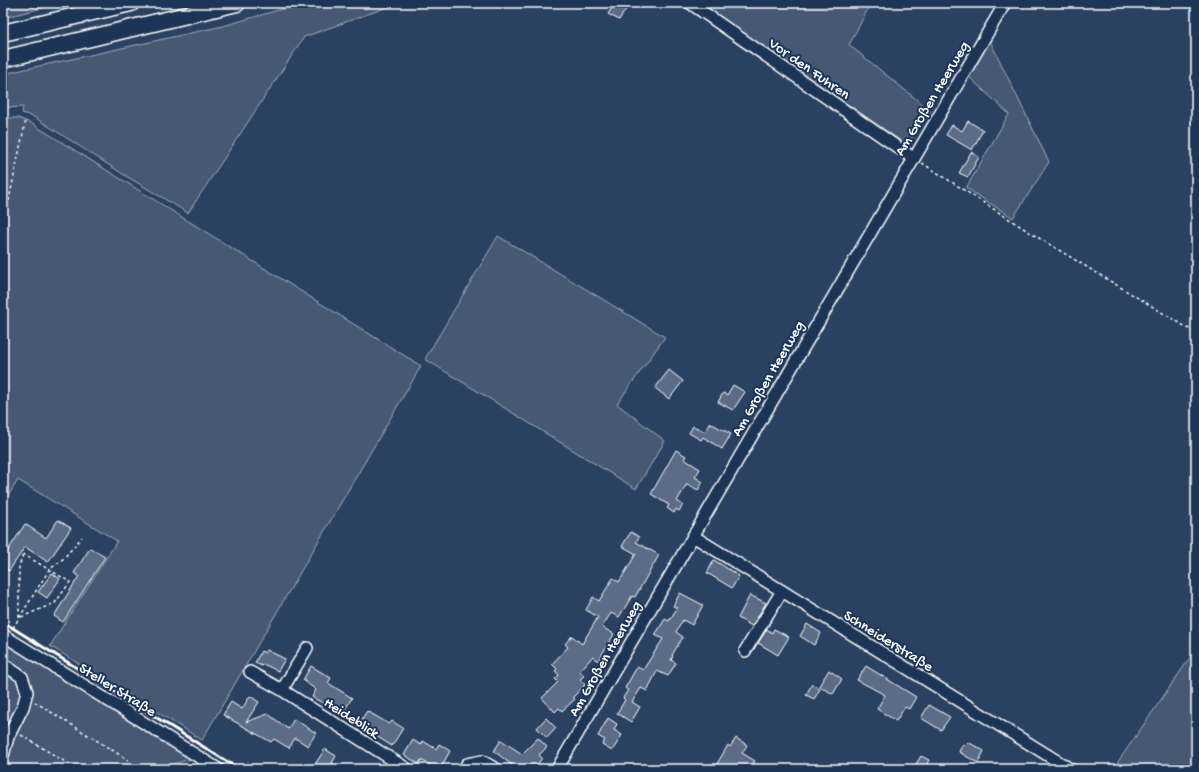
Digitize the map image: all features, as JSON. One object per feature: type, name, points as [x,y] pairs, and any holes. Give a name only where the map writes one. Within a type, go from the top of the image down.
[{"type":"highway","points":[[3,33],[132,3]]},
{"type":"highway","points":[[3,59],[237,3]]},
{"type":"street","name":"Vor den Fuhren","points":[[690,3],[913,158]]},
{"type":"street","name":"Am Großen Heerweg","points":[[557,769],[1005,3]]},
{"type":"street","name":"Schneiderstraße","points":[[693,536],[1070,769]]},
{"type":"street","points":[[745,651],[782,591]]},
{"type":"street","name":"Steller Straße","points":[[4,636],[218,769]]},
{"type":"street","points":[[282,690],[307,648]]},
{"type":"street","points":[[3,664],[22,677],[26,686],[27,697],[8,735],[3,756]]},
{"type":"street","name":"Heideblick","points":[[250,672],[282,690],[407,769]]},
{"type":"street","points":[[464,769],[467,764],[482,761],[496,769]]},
{"type":"path","points":[[3,218],[7,209],[26,119]]},
{"type":"path","points":[[913,158],[1034,235],[1196,333]]},
{"type":"path","points":[[4,636],[19,618],[49,570],[64,558],[82,536]]},
{"type":"path","points":[[23,554],[70,582],[55,603],[19,618],[19,567],[23,554]]},
{"type":"path","points":[[27,697],[128,760]]},
{"type":"path","points":[[8,735],[77,769]]},
{"type":"shaded area","points":[[3,3],[62,3],[3,18]]},
{"type":"shaded area","points":[[303,3],[399,3],[304,37],[188,213],[126,176],[34,117],[22,113],[23,107],[3,108],[3,74],[223,26]]},
{"type":"shaded area","points":[[700,3],[871,3],[849,45],[931,111],[907,145]]},
{"type":"shaded area","points":[[990,41],[1049,162],[1013,218],[966,188],[1009,114],[969,77]]},
{"type":"shaded area","points":[[3,118],[18,118],[31,123],[421,366],[202,740],[50,646],[117,541],[18,480],[3,504]]},
{"type":"shaded area","points":[[498,236],[665,337],[617,404],[665,441],[636,489],[425,359]]},
{"type":"shaded area","points":[[3,641],[195,758],[155,769],[3,769]]},
{"type":"shaded area","points":[[1196,649],[1196,769],[1113,769]]},
{"type":"building","points":[[615,3],[630,3],[619,20],[608,14]]},
{"type":"building","points":[[968,121],[983,130],[972,150],[946,135],[952,125],[962,131]]},
{"type":"building","points":[[971,152],[979,157],[968,177],[959,173]]},
{"type":"building","points":[[669,370],[683,381],[669,399],[655,388]]},
{"type":"building","points":[[733,385],[745,392],[733,410],[718,402],[723,393],[727,395]]},
{"type":"building","points":[[710,423],[731,434],[722,449],[703,437],[701,440],[689,433],[693,426],[705,432]]},
{"type":"building","points":[[676,450],[686,456],[684,459],[700,469],[695,477],[703,482],[698,490],[687,484],[677,501],[683,505],[679,511],[676,509],[674,513],[667,508],[669,505],[651,494]]},
{"type":"building","points":[[58,520],[71,528],[48,562],[25,547],[9,571],[3,567],[3,558],[25,524],[46,538]]},
{"type":"building","points":[[631,532],[639,537],[636,542],[659,555],[635,597],[632,596],[619,617],[611,613],[602,627],[614,634],[598,661],[593,656],[580,671],[584,676],[580,679],[585,685],[573,697],[575,699],[562,711],[559,708],[555,712],[542,698],[558,682],[555,679],[559,675],[555,671],[557,669],[552,664],[568,647],[565,644],[572,636],[582,644],[598,617],[586,610],[593,597],[599,601],[613,578],[619,582],[636,554],[622,546]]},
{"type":"building","points":[[90,548],[105,557],[63,622],[54,616],[79,576],[74,573]]},
{"type":"building","points":[[714,560],[739,576],[732,588],[707,573]]},
{"type":"building","points":[[52,573],[60,579],[47,598],[38,592]]},
{"type":"building","points":[[680,593],[703,605],[692,625],[683,620],[676,632],[683,637],[672,655],[671,660],[676,663],[668,676],[657,671],[647,691],[641,688],[632,702],[640,707],[631,722],[617,713],[625,700],[623,698],[628,690],[625,688],[637,667],[643,670],[663,639],[655,635],[665,619],[669,621],[677,608],[673,606]]},
{"type":"building","points":[[750,595],[766,603],[752,626],[738,618]]},
{"type":"building","points":[[807,624],[821,633],[814,645],[800,636]]},
{"type":"building","points":[[767,629],[772,633],[774,629],[789,637],[778,655],[758,643]]},
{"type":"building","points":[[267,650],[285,659],[278,671],[263,664],[262,666],[255,663],[261,651],[265,653]]},
{"type":"building","points":[[311,666],[331,678],[328,683],[352,698],[342,714],[312,697],[316,690],[303,680]]},
{"type":"building","points":[[866,666],[916,697],[909,709],[905,707],[896,721],[877,709],[885,695],[857,680]]},
{"type":"building","points":[[829,670],[842,679],[833,694],[819,686]]},
{"type":"building","points":[[812,684],[820,689],[814,699],[806,695]]},
{"type":"building","points":[[250,696],[259,702],[246,722],[268,714],[288,729],[294,719],[316,733],[308,746],[295,738],[289,748],[274,739],[271,742],[223,715],[231,702],[242,709]]},
{"type":"building","points":[[929,705],[950,717],[941,730],[921,718]]},
{"type":"building","points":[[367,711],[389,724],[392,721],[403,728],[392,746],[358,725]]},
{"type":"building","points":[[546,718],[556,728],[547,738],[537,728]]},
{"type":"building","points":[[608,718],[617,724],[614,730],[622,735],[612,751],[602,745],[605,740],[598,736]]},
{"type":"building","points":[[538,738],[547,747],[539,755],[542,758],[534,769],[517,769],[494,751],[501,740],[522,754]]},
{"type":"building","points":[[736,738],[747,745],[742,753],[755,761],[750,769],[714,769],[728,745],[730,747]]},
{"type":"building","points":[[413,740],[421,745],[423,741],[436,749],[439,744],[450,751],[440,769],[437,769],[421,760],[419,764],[404,755]]},
{"type":"building","points":[[968,742],[984,751],[978,763],[959,752],[963,744],[965,745]]},
{"type":"building","points":[[325,749],[336,756],[332,763],[342,769],[312,769]]},
{"type":"building","points":[[921,756],[929,760],[924,769],[913,769]]},
{"type":"railway","points":[[3,622],[239,769]]}]
